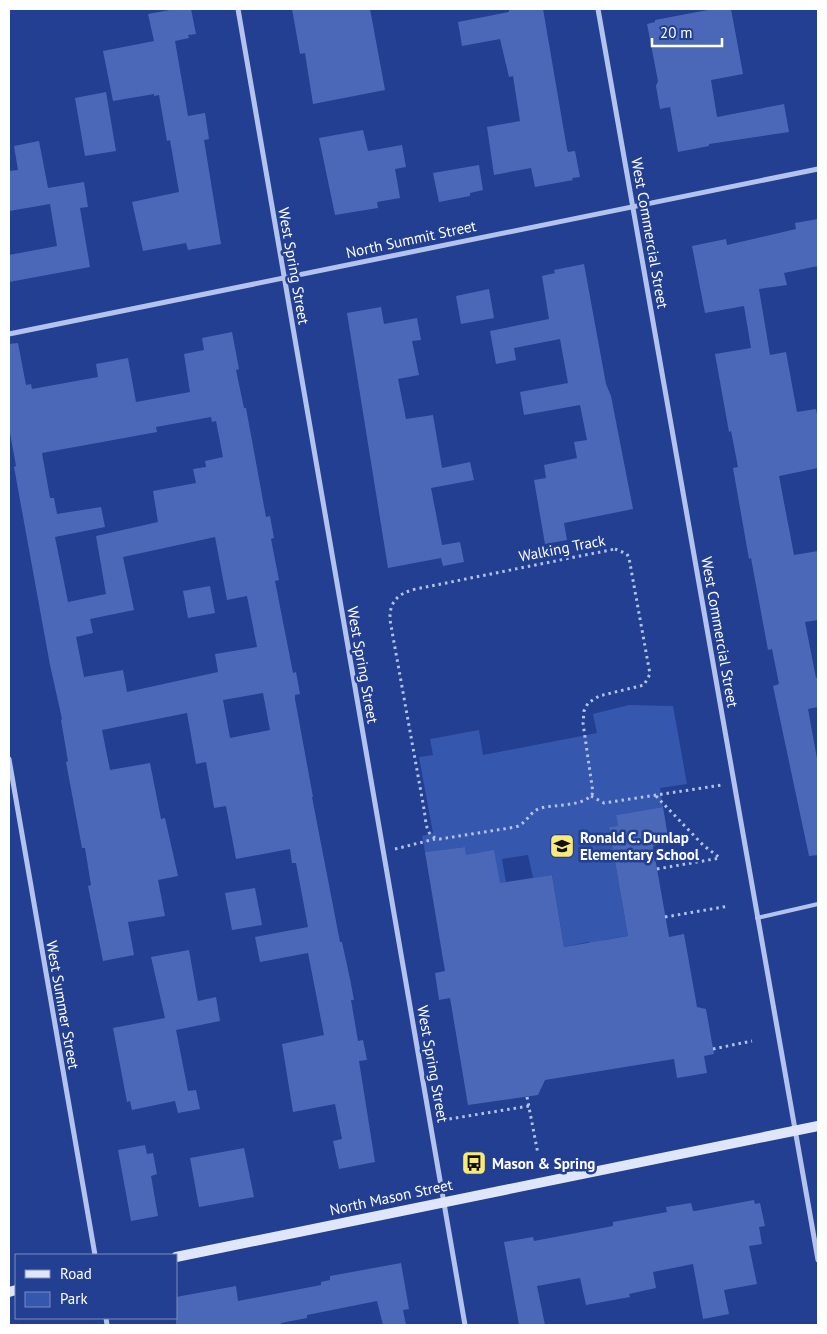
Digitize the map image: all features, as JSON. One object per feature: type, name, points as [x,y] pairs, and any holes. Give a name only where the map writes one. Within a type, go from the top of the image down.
[{"type":"main road","name":"North Mason Street","points":[[178,1257],[818,1126]]},
{"type":"street","name":"West Spring Street","points":[[238,9],[465,1325]]},
{"type":"street","name":"West Commercial Street","points":[[598,9],[818,1260]]},
{"type":"street","name":"North Summit Street","points":[[9,334],[818,169]]},
{"type":"street","name":"West Summer Street","points":[[9,759],[95,1254]]},
{"type":"lane","points":[[757,918],[818,904]]},
{"type":"path","name":"Walking Track","points":[[436,839],[430,836],[427,825],[390,620],[390,607],[397,597],[408,591],[615,549],[627,554],[629,558],[650,674],[644,685],[599,696],[588,703],[584,711],[583,723],[593,792],[590,796]]},
{"type":"path","points":[[383,850],[410,847],[436,839],[516,827],[524,823],[535,810],[584,801],[590,796],[604,802],[734,784]]},
{"type":"path","points":[[655,795],[703,845],[720,858],[657,869]]},
{"type":"path","points":[[665,917],[728,906]]},
{"type":"path","points":[[713,1049],[752,1042]]},
{"type":"path","points":[[527,1097],[538,1154]]},
{"type":"path","points":[[430,1122],[529,1106]]},
{"type":"green space","points":[[629,705],[673,706],[687,784],[660,788],[663,807],[616,815],[618,826],[609,827],[628,936],[603,940],[597,948],[588,942],[564,947],[552,875],[533,878],[528,855],[502,859],[506,882],[500,884],[466,855],[465,847],[425,852],[422,836],[433,833],[419,757],[433,755],[430,739],[479,730],[483,755],[597,733],[593,714]]},
{"type":"building","points":[[175,9],[191,9],[196,34],[188,35],[189,38],[175,41],[188,116],[205,113],[209,139],[204,140],[221,244],[188,250],[186,243],[143,251],[132,202],[179,192],[170,140],[167,141],[159,95],[154,96],[154,94],[113,101],[103,51],[154,41],[148,14]]},
{"type":"building","points":[[292,9],[370,9],[385,90],[313,104],[305,53],[300,54]]},
{"type":"building","points":[[509,9],[543,9],[567,149],[568,152],[575,151],[580,177],[572,178],[573,180],[535,187],[531,168],[494,175],[487,127],[520,121],[513,76],[509,77],[500,39],[462,46],[458,22],[509,12]]},
{"type":"building","points":[[713,9],[731,9],[743,74],[711,80],[717,117],[784,104],[789,132],[709,144],[709,146],[678,152],[670,107],[660,109],[656,86],[658,81],[647,24],[655,22],[655,20]]},
{"type":"building","points":[[106,92],[116,151],[85,156],[75,98]]},
{"type":"building","points":[[363,130],[368,151],[402,145],[406,167],[395,169],[400,198],[377,202],[378,208],[335,215],[319,138]]},
{"type":"building","points":[[39,141],[48,188],[84,182],[88,207],[80,208],[90,267],[9,282],[9,255],[57,246],[50,204],[9,211],[9,171],[18,170],[14,146]]},
{"type":"building","points":[[479,165],[483,190],[470,193],[470,196],[439,202],[433,173]]},
{"type":"building","points":[[818,219],[818,266],[784,273],[787,285],[759,289],[770,355],[786,352],[797,412],[816,409],[818,420],[818,468],[779,476],[794,555],[818,551],[818,620],[805,622],[816,678],[818,677],[818,707],[808,709],[818,764],[818,855],[809,856],[773,686],[779,684],[772,649],[768,650],[751,558],[749,559],[733,468],[738,467],[731,431],[729,432],[715,354],[751,348],[744,306],[705,313],[692,246],[726,239],[727,245],[796,229],[795,223]]},
{"type":"building","points":[[584,264],[606,384],[611,396],[633,509],[564,523],[567,540],[545,544],[534,480],[546,478],[544,465],[577,458],[574,442],[587,440],[580,405],[524,415],[520,392],[568,383],[560,339],[514,348],[516,360],[496,364],[490,331],[549,319],[542,276],[555,273],[554,270]]},
{"type":"building","points":[[489,289],[494,318],[461,324],[456,296]]},
{"type":"building","points":[[381,307],[384,324],[417,318],[421,340],[412,341],[419,375],[398,379],[406,419],[433,415],[442,468],[470,462],[474,480],[431,488],[442,545],[460,542],[464,562],[443,566],[441,558],[388,568],[347,313]]},
{"type":"building","points":[[232,332],[239,369],[236,370],[244,408],[246,408],[266,517],[270,516],[274,538],[271,539],[279,580],[275,581],[293,673],[296,672],[300,694],[295,695],[295,699],[312,797],[340,942],[342,942],[354,1000],[351,1000],[358,1041],[363,1040],[367,1060],[359,1061],[375,1162],[339,1169],[333,1141],[342,1139],[335,1104],[293,1112],[282,1044],[324,1035],[308,953],[260,962],[255,937],[308,927],[296,863],[292,863],[290,849],[236,859],[226,806],[214,808],[206,762],[196,764],[187,713],[102,730],[110,770],[150,763],[161,819],[165,818],[178,876],[158,880],[165,916],[128,922],[134,955],[103,961],[88,886],[91,885],[85,848],[82,848],[66,762],[68,761],[62,719],[50,665],[14,467],[16,466],[9,427],[9,344],[18,343],[26,385],[31,384],[32,389],[98,377],[96,364],[128,358],[136,402],[190,392],[184,354],[204,350],[202,338]],"holes":[[[211,417],[212,422],[216,421],[223,457],[205,461],[206,467],[193,469],[196,483],[153,491],[158,522],[96,536],[106,594],[68,602],[55,537],[105,527],[101,507],[57,514],[54,498],[50,498],[42,453],[157,432],[156,427]],[[215,537],[227,600],[247,596],[257,647],[215,654],[218,672],[127,692],[123,670],[84,677],[76,637],[93,633],[90,619],[134,610],[123,557]],[[263,693],[270,730],[230,738],[223,700]]]},
{"type":"building","points":[[210,586],[215,613],[188,618],[183,591]]},
{"type":"building","points":[[663,807],[669,843],[653,846],[669,937],[684,934],[697,1007],[706,1009],[714,1054],[704,1056],[707,1073],[677,1078],[674,1059],[545,1080],[538,1095],[468,1105],[450,998],[439,1000],[435,973],[445,971],[425,852],[465,847],[466,855],[494,850],[500,883],[552,875],[564,947],[628,936],[609,827],[618,826],[616,815]]},
{"type":"building","points":[[255,888],[262,925],[232,930],[225,893]]},
{"type":"building","points":[[189,950],[198,1001],[216,997],[220,1021],[176,1030],[188,1091],[196,1090],[200,1109],[178,1113],[175,1101],[132,1110],[130,1101],[127,1102],[113,1028],[165,1018],[151,957]]},
{"type":"building","points":[[145,1145],[147,1154],[153,1153],[157,1174],[151,1176],[158,1216],[131,1221],[118,1150]]},
{"type":"building","points":[[244,1148],[254,1197],[199,1207],[190,1158]]},
{"type":"building","points":[[754,1200],[755,1204],[760,1203],[765,1226],[759,1227],[762,1244],[749,1246],[757,1284],[724,1290],[729,1314],[703,1319],[693,1264],[653,1272],[656,1288],[629,1294],[630,1297],[586,1305],[580,1278],[537,1286],[545,1325],[519,1325],[504,1242],[533,1237],[534,1241],[613,1226],[613,1222],[667,1212],[666,1207],[691,1203],[693,1211],[695,1211]]},
{"type":"building","points":[[401,1263],[409,1309],[403,1310],[406,1325],[383,1325],[377,1301],[307,1315],[307,1318],[281,1323],[281,1325],[176,1325],[176,1319],[178,1319],[178,1297],[236,1286],[238,1301],[321,1285],[321,1282],[330,1280],[330,1276]]},
{"type":"place","name":"Ronald C. Dunlap Elementary School","points":[[562,846]]},
{"type":"place","name":"Mason & Spring","points":[[474,1163]]}]
